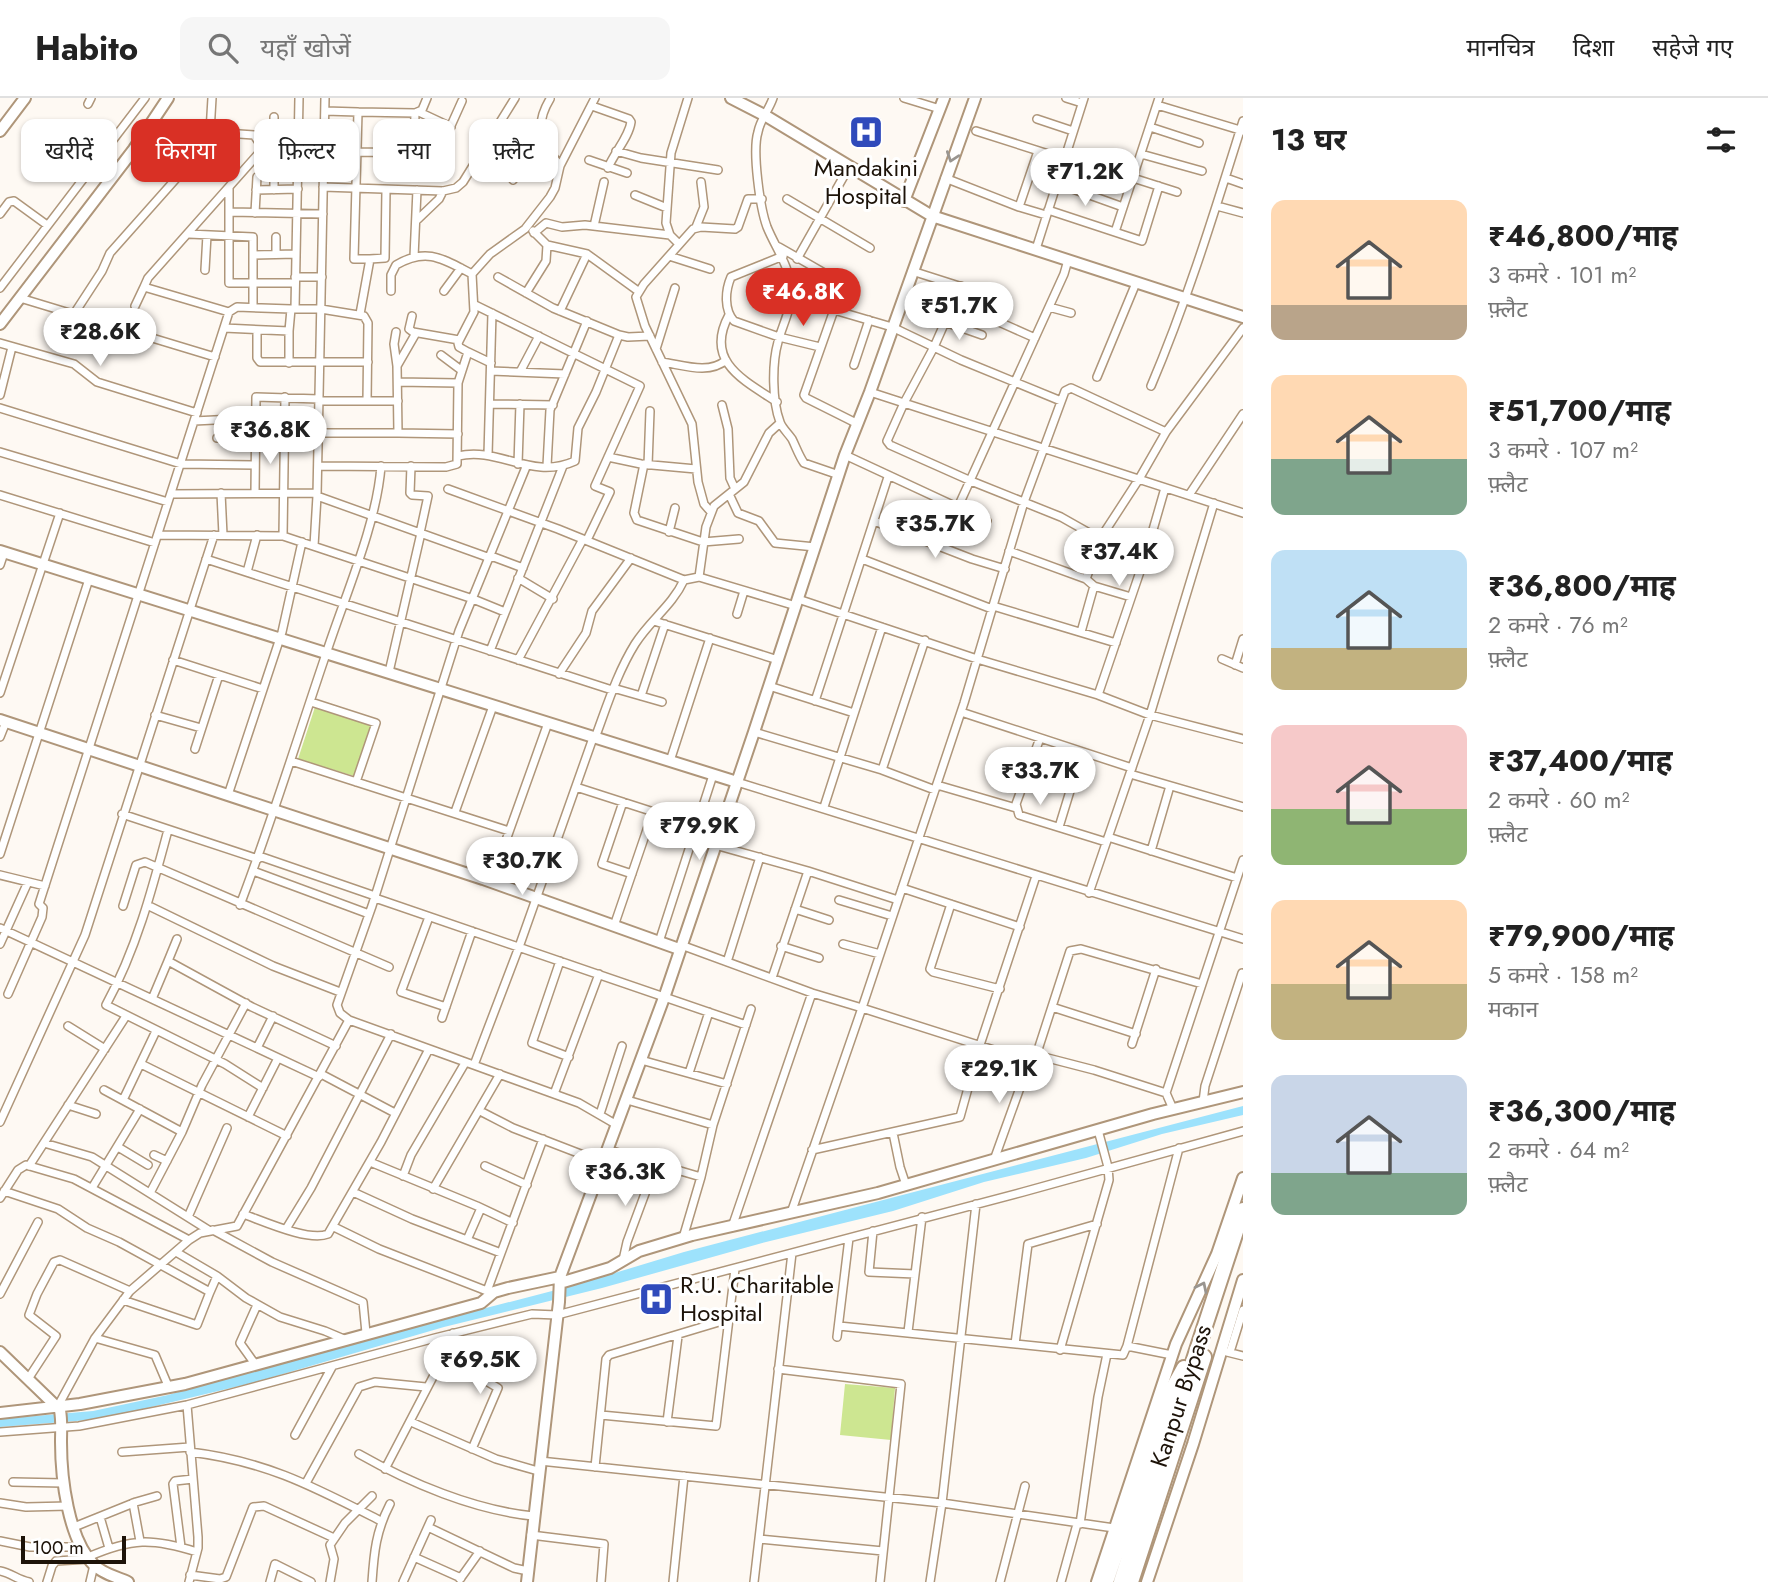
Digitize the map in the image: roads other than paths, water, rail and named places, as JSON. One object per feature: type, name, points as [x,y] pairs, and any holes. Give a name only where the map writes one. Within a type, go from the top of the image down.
[{"type":"highway","name":"Kanpur Bypass","points":[[1140,1581],[1196,1367],[1243,1210]]},
{"type":"highway","name":"Kanpur Bypass","points":[[1121,1582],[1243,1240]]},
{"type":"highway","points":[[1108,1577],[1169,1395],[1184,1367],[1196,1367]]},
{"type":"street","points":[[0,131],[25,98]]},
{"type":"street","points":[[0,288],[145,98]]},
{"type":"street","points":[[0,324],[134,149],[169,98]]},
{"type":"street","points":[[211,119],[212,98]]},
{"type":"street","points":[[289,363],[296,254],[299,98]]},
{"type":"street","points":[[314,546],[325,98]]},
{"type":"street","points":[[417,119],[417,113],[427,98]]},
{"type":"street","points":[[323,187],[443,191],[456,188],[463,182],[514,98]]},
{"type":"street","points":[[679,244],[670,235],[666,223],[675,137],[688,98]]},
{"type":"street","points":[[732,98],[932,216],[1243,317]]},
{"type":"street","points":[[773,98],[755,142],[766,225],[783,257],[791,292],[774,364],[776,402],[780,423],[804,463],[839,475]]},
{"type":"street","points":[[904,98],[942,104],[904,201]]},
{"type":"street","points":[[403,1582],[429,1524],[527,1576],[560,1282],[665,995],[845,455],[975,98]]},
{"type":"street","points":[[1036,249],[1083,101],[1066,98]]},
{"type":"street","points":[[541,119],[551,99]]},
{"type":"street","points":[[454,119],[462,101]]},
{"type":"street","points":[[1115,232],[1158,101],[1241,131]]},
{"type":"street","points":[[565,374],[520,372],[491,367],[459,347],[459,340],[470,322],[475,304],[472,274],[490,254],[528,225],[550,197],[560,166],[593,102],[631,122],[630,129],[608,169]]},
{"type":"street","points":[[325,111],[417,113],[432,119]]},
{"type":"street","points":[[358,112],[358,119]]},
{"type":"street","points":[[274,117],[274,190]]},
{"type":"street","points":[[1037,120],[1073,131]]},
{"type":"street","points":[[1152,386],[1177,327],[1243,121]]},
{"type":"street","points":[[1150,128],[1199,143]]},
{"type":"street","points":[[976,131],[1177,192]]},
{"type":"street","points":[[240,134],[254,135],[260,144],[260,153],[240,176]]},
{"type":"street","points":[[616,151],[641,158],[718,170]]},
{"type":"street","points":[[1020,206],[1038,151]]},
{"type":"street","points":[[1141,154],[1202,172]]},
{"type":"street","points":[[589,160],[608,169],[626,173]]},
{"type":"street","points":[[797,259],[849,167]]},
{"type":"street","points":[[945,178],[1020,206],[1142,241],[1159,186]]},
{"type":"street","points":[[1226,178],[1243,184]]},
{"type":"street","points":[[74,314],[102,271],[110,253],[173,182]]},
{"type":"street","points":[[135,306],[148,278],[234,182]]},
{"type":"street","points":[[255,213],[257,182]]},
{"type":"street","points":[[357,182],[354,259],[393,258],[399,262]]},
{"type":"street","points":[[594,226],[604,182]]},
{"type":"street","points":[[701,182],[705,208],[696,227],[638,291],[637,306],[692,424],[696,469],[704,504],[710,512]]},
{"type":"street","points":[[1056,183],[1123,207]]},
{"type":"street","points":[[229,188],[229,283],[322,277]]},
{"type":"street","points":[[256,190],[298,189]]},
{"type":"street","points":[[385,258],[386,190]]},
{"type":"street","points":[[414,257],[417,190]]},
{"type":"street","points":[[416,221],[439,200],[443,191]]},
{"type":"street","points":[[635,195],[667,208]]},
{"type":"street","points":[[696,227],[735,229],[748,199],[762,199]]},
{"type":"street","points":[[787,199],[870,248]]},
{"type":"street","points":[[0,214],[9,202],[14,201],[47,225]]},
{"type":"street","points":[[1217,206],[1243,213]]},
{"type":"street","points":[[230,212],[323,214]]},
{"type":"street","points":[[534,233],[546,222],[562,227],[594,226],[670,235]]},
{"type":"street","points":[[528,225],[547,245],[587,254],[638,291]]},
{"type":"street","points":[[189,234],[253,237],[253,307]]},
{"type":"street","points":[[205,270],[207,234]]},
{"type":"street","points":[[276,237],[276,254]]},
{"type":"street","points":[[526,293],[546,261],[547,245]]},
{"type":"street","points":[[779,247],[840,282],[844,290],[834,310],[804,395],[858,424]]},
{"type":"street","points":[[254,255],[296,254]]},
{"type":"street","points":[[560,311],[587,254]]},
{"type":"street","points":[[391,291],[391,275],[399,262],[414,257],[432,255],[472,274]]},
{"type":"street","points":[[669,256],[710,269]]},
{"type":"street","points":[[776,402],[738,377],[726,360],[721,337],[729,315],[726,294],[731,278],[783,257]]},
{"type":"street","points":[[360,314],[370,259]]},
{"type":"street","points":[[958,508],[1068,260]]},
{"type":"street","points":[[444,291],[461,268]]},
{"type":"street","points":[[912,271],[1003,300],[1006,304],[999,323],[1035,338]]},
{"type":"street","points":[[498,277],[560,311],[619,335],[650,336]]},
{"type":"street","points":[[1097,377],[1136,283]]},
{"type":"street","points":[[961,286],[887,441],[890,445],[971,481],[1061,517],[1100,539]]},
{"type":"street","points":[[144,287],[229,312]]},
{"type":"street","points":[[656,349],[675,288]]},
{"type":"street","points":[[20,298],[215,358]]},
{"type":"street","points":[[475,304],[639,386],[595,486],[610,492],[519,660]]},
{"type":"street","points":[[8,994],[42,917],[43,908],[39,904],[229,312],[237,307],[321,309],[364,316],[368,323],[367,401]]},
{"type":"street","points":[[1049,307],[1071,313]]},
{"type":"street","points":[[834,310],[892,327],[1062,401]]},
{"type":"street","points":[[488,455],[492,313]]},
{"type":"street","points":[[729,315],[734,321],[779,337],[820,347]]},
{"type":"street","points":[[412,316],[409,329],[416,333],[459,340]]},
{"type":"street","points":[[854,365],[869,320]]},
{"type":"street","points":[[547,466],[549,417],[587,321]]},
{"type":"street","points":[[945,322],[982,335]]},
{"type":"street","points":[[224,328],[289,331]]},
{"type":"street","points":[[1086,579],[1100,539],[1166,432],[1243,328]]},
{"type":"street","points":[[257,330],[258,361],[263,363],[368,362]]},
{"type":"street","points":[[396,332],[394,344],[398,382],[398,433]]},
{"type":"street","points":[[397,366],[416,333]]},
{"type":"street","points":[[458,456],[488,455],[526,467],[563,466],[575,461],[578,428],[619,335]]},
{"type":"street","points":[[520,372],[539,336]]},
{"type":"street","points":[[0,343],[75,364],[97,382],[197,413]]},
{"type":"street","points":[[0,395],[12,347]]},
{"type":"street","points":[[318,466],[411,467],[457,464],[458,383],[468,352]]},
{"type":"street","points":[[441,355],[461,370]]},
{"type":"street","points":[[662,362],[707,369],[716,368],[726,360]]},
{"type":"street","points":[[398,382],[458,383]]},
{"type":"street","points":[[790,1214],[919,840],[961,712],[1024,502],[1065,391],[1071,388],[1166,432]]},
{"type":"street","points":[[870,392],[1243,513]]},
{"type":"street","points":[[254,493],[256,397],[398,401]]},
{"type":"street","points":[[283,536],[285,397]]},
{"type":"street","points":[[490,404],[553,405]]},
{"type":"street","points":[[517,464],[520,404]]},
{"type":"street","points":[[722,405],[728,429],[730,478],[738,513],[759,521],[775,543],[815,547]]},
{"type":"street","points":[[0,408],[181,464],[254,465]]},
{"type":"street","points":[[650,411],[646,465],[634,516],[637,520],[669,532],[704,542],[739,539]]},
{"type":"street","points":[[1189,495],[1243,414]]},
{"type":"street","points":[[194,421],[255,418]]},
{"type":"street","points":[[699,577],[710,512],[744,482],[769,433],[780,423]]},
{"type":"street","points":[[318,433],[458,434]]},
{"type":"street","points":[[217,438],[255,437]]},
{"type":"street","points":[[0,452],[170,498],[221,493],[317,494],[372,516],[523,568]]},
{"type":"street","points":[[845,455],[987,521]]},
{"type":"street","points":[[608,457],[646,465],[696,469]]},
{"type":"street","points":[[240,905],[372,516],[380,466]]},
{"type":"street","points":[[490,651],[563,466]]},
{"type":"street","points":[[389,672],[428,496],[410,493],[411,467]]},
{"type":"street","points":[[526,467],[456,641],[375,897],[337,1005],[338,1011],[349,1020],[584,1105],[617,1125]]},
{"type":"street","points":[[815,701],[888,477]]},
{"type":"street","points":[[1098,695],[1165,488]]},
{"type":"street","points":[[448,489],[684,580],[699,577],[744,591],[843,614],[977,659],[1098,695],[1150,715],[1243,739]]},
{"type":"street","points":[[221,493],[223,535]]},
{"type":"street","points":[[0,495],[157,539],[214,535],[283,536],[505,612]]},
{"type":"street","points":[[1089,892],[1150,715],[1214,503]]},
{"type":"street","points":[[669,532],[674,508]]},
{"type":"street","points":[[0,693],[2,680],[60,513]]},
{"type":"street","points":[[874,521],[1005,569]]},
{"type":"street","points":[[0,1122],[85,935],[214,535]]},
{"type":"street","points":[[247,572],[257,535]]},
{"type":"street","points":[[228,795],[280,639],[302,542]]},
{"type":"street","points":[[1009,551],[1086,579],[1094,586],[1131,597]]},
{"type":"street","points":[[0,565],[2,552],[1243,939]]},
{"type":"street","points":[[559,674],[586,633],[592,611],[631,558]]},
{"type":"street","points":[[206,559],[559,674],[662,702]]},
{"type":"street","points":[[862,559],[992,607],[1116,643]]},
{"type":"street","points":[[518,578],[553,599]]},
{"type":"street","points":[[0,854],[89,579]]},
{"type":"street","points":[[474,1065],[612,689],[636,643],[664,611],[684,580]]},
{"type":"street","points":[[1082,632],[1094,586]]},
{"type":"street","points":[[737,614],[744,591]]},
{"type":"street","points":[[654,621],[778,660]]},
{"type":"street","points":[[641,696],[665,624]]},
{"type":"street","points":[[824,807],[882,627]]},
{"type":"street","points":[[670,761],[710,638]]},
{"type":"street","points":[[1222,659],[1239,666],[1243,639]]},
{"type":"street","points":[[882,770],[925,640]]},
{"type":"street","points":[[173,660],[263,689]]},
{"type":"street","points":[[195,748],[219,675]]},
{"type":"street","points":[[769,686],[854,713]]},
{"type":"street","points":[[310,702],[376,723],[356,782]]},
{"type":"street","points":[[456,813],[493,706]]},
{"type":"street","points":[[961,712],[1082,751],[1170,786],[1243,807]]},
{"type":"street","points":[[155,715],[201,728]]},
{"type":"street","points":[[0,737],[3,721],[491,882],[812,993],[980,1045],[1166,1093]]},
{"type":"street","points":[[491,882],[548,723]]},
{"type":"street","points":[[754,732],[936,787],[1016,808]]},
{"type":"street","points":[[1040,738],[1016,808],[1019,815],[1151,850],[1237,878]]},
{"type":"street","points":[[1059,827],[1082,751]]},
{"type":"street","points":[[291,761],[509,831]]},
{"type":"street","points":[[659,942],[713,775]]},
{"type":"street","points":[[1151,850],[1170,786]]},
{"type":"street","points":[[576,787],[719,833]]},
{"type":"street","points":[[623,802],[602,864],[632,874]]},
{"type":"street","points":[[614,926],[653,812]]},
{"type":"street","points":[[122,814],[258,857],[746,1025]]},
{"type":"street","points":[[168,830],[147,905],[118,983],[106,1005],[217,1060],[263,1088]]},
{"type":"street","points":[[715,845],[898,900]]},
{"type":"street","points":[[727,962],[760,857]]},
{"type":"street","points":[[1173,1109],[1166,1093],[1243,860]]},
{"type":"street","points":[[123,906],[138,863],[145,862],[389,967]]},
{"type":"street","points":[[253,871],[369,914]]},
{"type":"street","points":[[772,978],[808,871]]},
{"type":"street","points":[[0,875],[45,886]]},
{"type":"street","points":[[812,1150],[960,1117],[980,1045],[1036,876]]},
{"type":"street","points":[[0,944],[3,929],[28,882]]},
{"type":"street","points":[[902,888],[1020,927]]},
{"type":"street","points":[[839,900],[892,916]]},
{"type":"street","points":[[951,904],[930,969],[1000,989]]},
{"type":"street","points":[[147,905],[273,966],[340,992]]},
{"type":"street","points":[[794,909],[829,920]]},
{"type":"street","points":[[429,917],[401,992],[446,1007]]},
{"type":"street","points":[[3,929],[395,1113]]},
{"type":"street","points":[[442,1018],[472,931]]},
{"type":"street","points":[[152,999],[177,939]]},
{"type":"street","points":[[843,944],[880,954]]},
{"type":"street","points":[[781,946],[819,958]]},
{"type":"street","points":[[995,1160],[1070,951],[1076,949],[1202,984]]},
{"type":"street","points":[[168,961],[246,1003],[336,1046]]},
{"type":"street","points":[[561,961],[532,1043],[569,1057]]},
{"type":"street","points":[[1132,1044],[1156,970]]},
{"type":"street","points":[[1203,1102],[1205,1086],[1242,973]]},
{"type":"street","points":[[554,1094],[599,974]]},
{"type":"street","points":[[732,1228],[812,993]]},
{"type":"street","points":[[150,1193],[246,1003]]},
{"type":"street","points":[[1052,1007],[1136,1034]]},
{"type":"street","points":[[682,1238],[701,1177],[713,1125],[751,1009]]},
{"type":"street","points":[[689,1073],[709,1012]]},
{"type":"street","points":[[29,1166],[126,1016]]},
{"type":"street","points":[[257,1048],[273,1016]]},
{"type":"street","points":[[59,1409],[95,1338],[130,1291],[200,1233],[235,1228],[349,1020]]},
{"type":"street","points":[[68,1026],[105,1049]]},
{"type":"street","points":[[124,1100],[156,1031]]},
{"type":"street","points":[[286,1229],[311,1188],[391,1034]]},
{"type":"street","points":[[600,1114],[622,1046]]},
{"type":"street","points":[[243,1214],[286,1229],[323,1237],[334,1227],[429,1049]]},
{"type":"street","points":[[248,1117],[278,1058]]},
{"type":"street","points":[[641,1060],[727,1084]]},
{"type":"street","points":[[403,1176],[411,1155],[465,1063]]},
{"type":"street","points":[[141,1064],[287,1136]]},
{"type":"street","points":[[433,1189],[500,1074]]},
{"type":"street","points":[[104,1090],[182,1132]]},
{"type":"street","points":[[334,1227],[379,1249],[489,1293],[560,1282],[610,1268],[639,1251],[682,1238],[790,1214],[1099,1135],[1173,1109],[1243,1092]]},
{"type":"street","points":[[627,1100],[713,1125]]},
{"type":"street","points":[[68,1105],[96,1114]]},
{"type":"street","points":[[92,1188],[140,1109]]},
{"type":"street","points":[[480,1111],[513,1128],[604,1163]]},
{"type":"street","points":[[188,1217],[228,1128]]},
{"type":"street","points":[[0,1432],[107,1421],[187,1405],[453,1333],[532,1314],[557,1315],[735,1269],[1243,1131]]},
{"type":"street","points":[[893,1133],[906,1185]]},
{"type":"street","points":[[1060,1350],[1109,1180],[1099,1135]]},
{"type":"street","points":[[0,1413],[59,1409],[169,1388],[481,1303],[489,1293],[543,1139]]},
{"type":"street","points":[[44,1143],[92,1157],[211,1231],[272,1262],[363,1302],[366,1333]]},
{"type":"street","points":[[118,1147],[148,1165]]},
{"type":"street","points":[[839,1326],[1123,1355],[1128,1346],[1179,1148]]},
{"type":"street","points":[[609,1150],[701,1177]]},
{"type":"street","points":[[154,1155],[167,1161]]},
{"type":"street","points":[[370,1161],[513,1223]]},
{"type":"street","points":[[623,1260],[656,1164]]},
{"type":"street","points":[[189,1240],[74,1179],[29,1166],[22,1166],[18,1170],[2,1194],[58,1209],[87,1228],[119,1242],[210,1293]]},
{"type":"street","points":[[485,1166],[527,1185]]},
{"type":"street","points":[[1097,1582],[1172,1355],[1217,1254],[1243,1178]]},
{"type":"street","points":[[352,1192],[412,1219],[501,1253]]},
{"type":"street","points":[[930,1582],[942,1503],[976,1204]]},
{"type":"street","points":[[467,1240],[481,1208]]},
{"type":"street","points":[[908,1332],[922,1217]]},
{"type":"street","points":[[0,1294],[38,1222]]},
{"type":"street","points":[[1015,1344],[1028,1244],[1097,1224]]},
{"type":"street","points":[[873,1231],[869,1272],[915,1274]]},
{"type":"street","points":[[837,1338],[849,1238]]},
{"type":"street","points":[[176,1252],[280,1317],[344,1339]]},
{"type":"street","points":[[754,1582],[792,1253]]},
{"type":"street","points":[[28,1379],[56,1336],[29,1315],[54,1262],[60,1260],[130,1291]]},
{"type":"street","points":[[601,1415],[716,1426],[735,1269]]},
{"type":"street","points":[[123,1300],[197,1325],[217,1276]]},
{"type":"street","points":[[1226,1352],[1243,1280]]},
{"type":"street","points":[[255,1364],[240,1343],[257,1304]]},
{"type":"street","points":[[1140,1581],[1243,1310]]},
{"type":"street","points":[[594,1467],[606,1359],[609,1355],[729,1319]]},
{"type":"street","points":[[386,1469],[453,1333]]},
{"type":"street","points":[[667,1422],[678,1336]]},
{"type":"street","points":[[95,1338],[155,1355],[169,1388]]},
{"type":"street","points":[[1128,1346],[1172,1355]]},
{"type":"street","points":[[0,1352],[59,1409],[62,1425],[63,1483],[74,1527],[88,1557],[104,1573],[122,1581]]},
{"type":"street","points":[[1226,1352],[1243,1356]]},
{"type":"street","points":[[1061,1582],[1079,1524],[1107,1354]]},
{"type":"street","points":[[444,1356],[498,1388],[472,1449]]},
{"type":"street","points":[[295,1435],[333,1366]]},
{"type":"street","points":[[778,1369],[901,1384],[880,1582]]},
{"type":"street","points":[[306,1483],[359,1387],[375,1382],[426,1387]]},
{"type":"street","points":[[187,1405],[198,1537],[190,1579],[226,1577],[256,1505],[264,1506],[334,1538]]},
{"type":"street","points":[[411,1422],[496,1459],[539,1466],[594,1467],[890,1497],[1114,1528]]},
{"type":"street","points":[[122,1452],[190,1450],[252,1463],[306,1483],[381,1521]]},
{"type":"street","points":[[359,1454],[405,1479],[511,1513],[533,1516]]},
{"type":"street","points":[[673,1582],[684,1476]]},
{"type":"street","points":[[181,1548],[173,1485],[176,1481],[192,1479]]},
{"type":"street","points":[[13,1482],[63,1483]]},
{"type":"street","points":[[1000,1582],[1025,1486]]},
{"type":"street","points":[[74,1527],[157,1496]]},
{"type":"street","points":[[330,1582],[334,1559],[330,1549],[334,1538],[372,1496]]},
{"type":"street","points":[[0,1503],[26,1507],[68,1506]]},
{"type":"street","points":[[133,1503],[140,1541]]},
{"type":"street","points":[[372,1582],[375,1542],[381,1521],[390,1504]]},
{"type":"street","points":[[100,1517],[109,1548]]},
{"type":"street","points":[[531,1535],[604,1544],[601,1582]]},
{"type":"street","points":[[759,1539],[883,1551]]},
{"type":"street","points":[[0,1541],[88,1557]]},
{"type":"street","points":[[47,1582],[56,1561],[88,1557],[109,1548],[140,1541],[166,1543],[197,1552]]},
{"type":"street","points":[[414,1557],[460,1580],[480,1552]]},
{"type":"street","points":[[88,1557],[90,1582]]},
{"type":"street","points":[[270,1582],[275,1564],[311,1582]]},
{"type":"street","points":[[0,1571],[12,1573],[23,1581]]},
{"type":"water","points":[[1243,1106],[1243,1115],[1162,1134],[1086,1158],[984,1182],[893,1211],[444,1327],[252,1383],[101,1419],[0,1427],[0,1419],[93,1411],[168,1395],[313,1353],[575,1285],[684,1252]]},
{"type":"place","name":"Mandakini Hospital","points":[[866,132]]},
{"type":"place","name":"R.U. Charitable Hospital","points":[[656,1299]]}]
